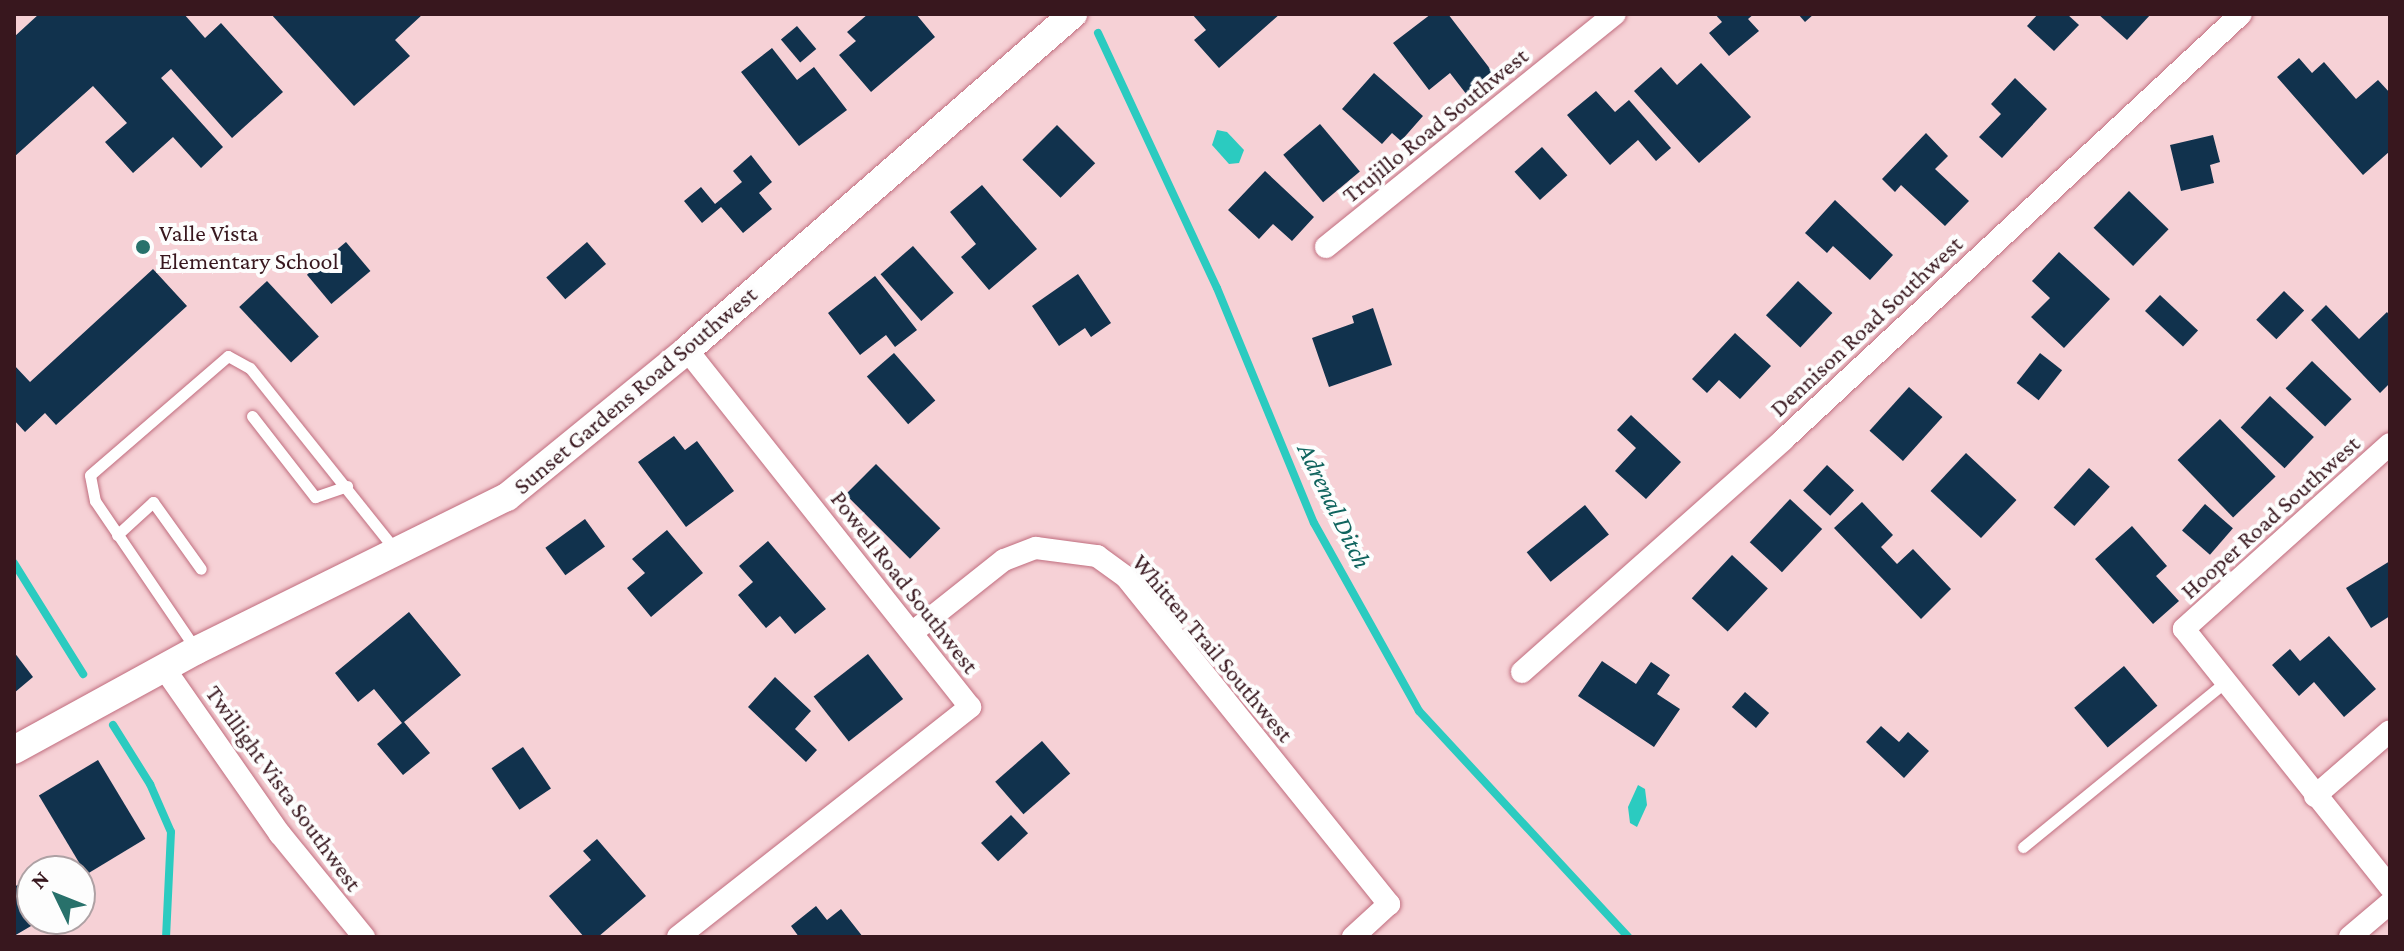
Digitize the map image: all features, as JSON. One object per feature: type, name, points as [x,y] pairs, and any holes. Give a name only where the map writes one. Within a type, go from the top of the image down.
[{"type":"street","name":"Sunset Gardens Road Southwest","points":[[14,750],[197,650],[507,497],[687,350],[1073,14]]},
{"type":"street","name":"Trujillo Road Southwest","points":[[1326,247],[1615,14]]},
{"type":"street","name":"Dennison Road Southwest","points":[[1522,672],[1783,440],[2241,14]]},
{"type":"street","name":"Powell Road Southwest","points":[[678,937],[970,707],[687,350]]},
{"type":"street","name":"Hooper Road Southwest","points":[[2225,682],[2184,629],[2390,444]]},
{"type":"street","name":"Whitten Trail Southwest","points":[[913,632],[1004,560],[1036,548],[1097,556],[1126,577],[1389,904],[1353,937]]},
{"type":"street","name":"Twillight Vista Southwest","points":[[157,672],[280,834],[364,937]]},
{"type":"street","points":[[2225,682],[2390,887]]},
{"type":"street","points":[[2315,796],[2390,731]]},
{"type":"street","points":[[2350,937],[2390,903]]},
{"type":"lane","points":[[197,650],[95,501],[90,475],[228,356],[250,368],[397,552]]},
{"type":"lane","points":[[252,416],[315,497],[347,486]]},
{"type":"lane","points":[[117,535],[153,502],[201,569]]},
{"type":"lane","points":[[2023,847],[2225,682]]},
{"type":"water","points":[[1217,130],[1227,132],[1244,150],[1239,163],[1229,164],[1212,145]]},
{"type":"water","points":[[1638,785],[1645,789],[1647,805],[1637,827],[1630,823],[1628,807]]},
{"type":"building","points":[[39,14],[184,14],[205,38],[221,23],[283,92],[232,138],[171,69],[161,78],[223,147],[201,168],[173,137],[133,173],[105,142],[127,123],[93,86],[14,157],[14,37]]},
{"type":"building","points":[[271,14],[423,14],[395,40],[410,56],[354,106]]},
{"type":"building","points":[[868,14],[916,14],[935,37],[871,92],[839,55],[856,41],[847,32]]},
{"type":"building","points":[[1192,14],[1280,14],[1219,68],[1194,40],[1206,30]]},
{"type":"building","points":[[1431,14],[1448,14],[1494,74],[1467,95],[1450,73],[1429,90],[1393,43]]},
{"type":"building","points":[[1715,14],[1754,14],[1748,19],[1759,31],[1729,56],[1709,33],[1722,22]]},
{"type":"building","points":[[1798,14],[1814,14],[1805,22]]},
{"type":"building","points":[[2038,14],[2067,14],[2079,25],[2054,51],[2027,26]]},
{"type":"building","points":[[2098,14],[2151,14],[2127,40]]},
{"type":"building","points":[[797,26],[816,49],[800,62],[781,39]]},
{"type":"building","points":[[772,48],[797,80],[814,67],[847,110],[799,146],[741,72]]},
{"type":"building","points":[[2299,58],[2312,73],[2324,62],[2356,99],[2378,80],[2390,93],[2390,151],[2363,175],[2277,77]]},
{"type":"building","points":[[1701,63],[1751,117],[1699,163],[1634,91],[1661,67],[1677,85]]},
{"type":"building","points":[[1374,73],[1423,116],[1401,141],[1392,133],[1382,144],[1342,109]]},
{"type":"building","points":[[2015,78],[2047,109],[2002,158],[1979,137],[2001,114],[1991,104]]},
{"type":"building","points":[[1596,91],[1615,112],[1629,100],[1671,148],[1656,161],[1638,140],[1610,165],[1567,115]]},
{"type":"building","points":[[1320,124],[1360,171],[1323,202],[1283,155]]},
{"type":"building","points":[[1057,125],[1095,163],[1061,198],[1022,160]]},
{"type":"building","points":[[1926,133],[1948,156],[1935,169],[1969,201],[1945,226],[1901,185],[1895,192],[1882,179]]},
{"type":"building","points":[[2213,135],[2220,162],[2210,165],[2214,183],[2181,191],[2170,145]]},
{"type":"building","points":[[1542,147],[1567,175],[1540,200],[1515,172]]},
{"type":"building","points":[[751,155],[772,182],[759,193],[772,209],[743,233],[721,207],[702,223],[684,201],[701,187],[715,204],[742,182],[733,171]]},
{"type":"building","points":[[1265,171],[1314,217],[1292,241],[1273,224],[1259,239],[1228,210]]},
{"type":"building","points":[[982,185],[1037,249],[989,290],[961,257],[976,244],[950,212]]},
{"type":"building","points":[[2129,191],[2169,229],[2133,266],[2094,228]]},
{"type":"building","points":[[1835,200],[1893,255],[1870,280],[1833,246],[1827,253],[1805,233]]},
{"type":"building","points":[[346,242],[370,271],[331,304],[307,275]]},
{"type":"building","points":[[587,242],[606,264],[565,299],[546,277]]},
{"type":"building","points":[[913,246],[954,293],[921,321],[881,274]]},
{"type":"building","points":[[2059,252],[2110,299],[2064,348],[2031,317],[2050,298],[2032,281]]},
{"type":"building","points":[[153,269],[187,306],[56,425],[45,413],[25,432],[14,420],[14,365],[30,382]]},
{"type":"building","points":[[1078,274],[1111,323],[1091,337],[1085,328],[1059,346],[1032,306]]},
{"type":"building","points":[[875,276],[917,330],[895,347],[886,335],[860,355],[828,313]]},
{"type":"building","points":[[267,281],[319,337],[291,362],[239,307]]},
{"type":"building","points":[[1798,281],[1832,313],[1800,347],[1766,315]]},
{"type":"building","points":[[2284,291],[2304,310],[2276,339],[2256,320]]},
{"type":"building","points":[[2160,295],[2198,330],[2183,347],[2145,311]]},
{"type":"building","points":[[2326,305],[2359,339],[2387,312],[2390,316],[2390,383],[2380,393],[2311,320]]},
{"type":"building","points":[[1373,308],[1392,365],[1329,387],[1312,338],[1354,323],[1352,316]]},
{"type":"building","points":[[1735,333],[1771,366],[1740,399],[1719,380],[1707,393],[1692,379]]},
{"type":"building","points":[[894,353],[935,401],[908,424],[867,377]]},
{"type":"building","points":[[2040,353],[2062,370],[2039,400],[2017,383]]},
{"type":"building","points":[[2312,361],[2352,399],[2325,427],[2286,388]]},
{"type":"building","points":[[1909,387],[1942,417],[1903,461],[1870,431]]},
{"type":"building","points":[[2270,396],[2314,437],[2285,468],[2241,427]]},
{"type":"building","points":[[1631,415],[1681,462],[1646,499],[1615,471],[1636,448],[1617,430]]},
{"type":"building","points":[[2220,419],[2276,477],[2233,518],[2178,460]]},
{"type":"building","points":[[674,436],[685,450],[697,441],[734,491],[686,527],[638,462]]},
{"type":"building","points":[[1966,453],[2016,500],[1981,538],[1931,491]]},
{"type":"building","points":[[876,464],[940,528],[910,559],[846,494]]},
{"type":"building","points":[[1827,465],[1854,490],[1830,516],[1803,491]]},
{"type":"building","points":[[2089,468],[2110,487],[2074,526],[2054,507]]},
{"type":"building","points":[[1790,499],[1822,529],[1782,572],[1750,542]]},
{"type":"building","points":[[1862,502],[1893,535],[1881,547],[1897,564],[1913,549],[1951,589],[1921,619],[1834,528]]},
{"type":"building","points":[[2205,504],[2233,528],[2210,555],[2182,530]]},
{"type":"building","points":[[1585,505],[1609,535],[1551,582],[1527,552]]},
{"type":"building","points":[[585,519],[605,547],[565,575],[545,548]]},
{"type":"building","points":[[2132,526],[2167,566],[2156,576],[2179,601],[2153,624],[2095,559]]},
{"type":"building","points":[[667,530],[703,573],[651,617],[627,588],[645,573],[632,559]]},
{"type":"building","points":[[768,541],[826,609],[795,634],[780,616],[766,628],[738,595],[753,582],[739,566]]},
{"type":"building","points":[[1732,555],[1768,588],[1728,632],[1692,598]]},
{"type":"building","points":[[2390,561],[2390,616],[2371,628],[2346,588]]},
{"type":"building","points":[[409,612],[461,675],[404,722],[430,753],[403,775],[377,744],[402,723],[374,689],[358,702],[335,673]]},
{"type":"building","points":[[2329,636],[2376,689],[2344,717],[2314,682],[2299,696],[2272,665],[2290,649],[2300,661]]},
{"type":"building","points":[[14,652],[33,677],[14,693]]},
{"type":"building","points":[[868,654],[903,699],[849,741],[814,696]]},
{"type":"building","points":[[1602,661],[1636,684],[1651,662],[1670,675],[1657,694],[1680,709],[1654,747],[1578,696]]},
{"type":"building","points":[[2124,666],[2157,706],[2108,748],[2074,708]]},
{"type":"building","points":[[775,677],[811,711],[795,729],[817,750],[806,762],[748,707]]},
{"type":"building","points":[[1745,692],[1769,713],[1756,728],[1732,707]]},
{"type":"building","points":[[1881,726],[1899,742],[1908,732],[1929,751],[1904,778],[1866,742]]},
{"type":"building","points":[[1042,741],[1070,773],[1023,814],[995,782]]},
{"type":"building","points":[[523,747],[551,788],[519,810],[491,768]]},
{"type":"building","points":[[98,760],[145,839],[96,869],[96,855],[75,855],[39,796]]},
{"type":"building","points":[[1011,815],[1028,833],[998,861],[981,843]]},
{"type":"building","points":[[597,839],[646,896],[598,937],[584,937],[549,896],[591,860],[583,851]]},
{"type":"building","points":[[16,886],[14,936],[14,887]]},
{"type":"building","points":[[816,906],[827,920],[841,909],[863,937],[799,937],[791,926]]},
{"type":"waterway","name":"Adrenal Ditch","points":[[1098,33],[1217,288],[1314,523],[1419,711],[1628,937]]},
{"type":"waterway","points":[[14,563],[83,674]]},
{"type":"waterway","points":[[113,725],[150,784],[171,832],[166,937]]},
{"type":"place","name":"Valle Vista Elementary School","points":[[143,247]]}]
